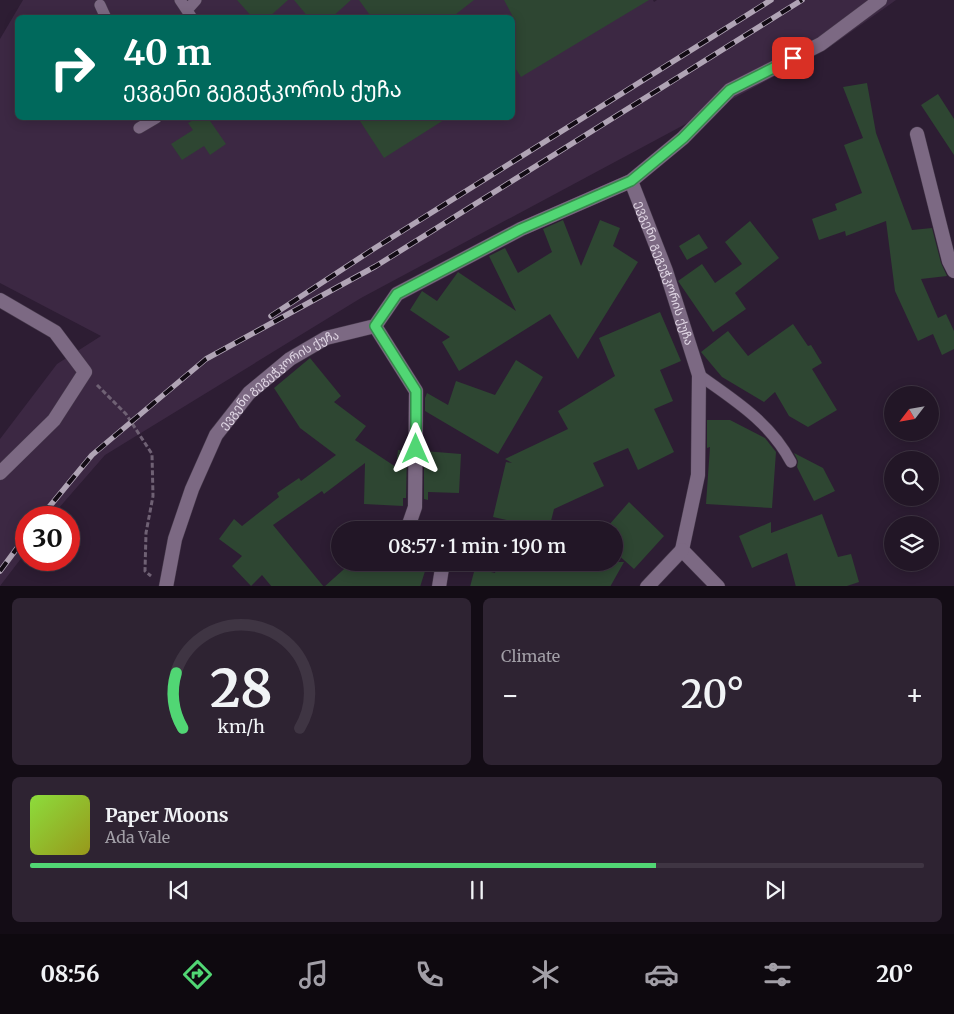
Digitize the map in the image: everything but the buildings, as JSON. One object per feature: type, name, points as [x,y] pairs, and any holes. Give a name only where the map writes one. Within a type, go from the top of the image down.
[{"type":"street","points":[[410,521],[415,507],[416,391],[375,326],[397,294],[521,229],[631,181],[683,138],[730,90],[821,44],[880,0]]},
{"type":"street","points":[[917,134],[948,261],[954,271]]},
{"type":"street","name":"ევგენი გეგეჭკორის ქუჩა","points":[[631,181],[666,271],[699,375],[698,475],[682,550]]},
{"type":"street","points":[[0,300],[56,332],[85,372],[54,420],[0,473]]},
{"type":"street","name":"ევგენი გეგეჭკორის ქუჩა","points":[[161,584],[192,489],[216,435],[249,393],[290,359],[326,338],[375,326]]},
{"type":"street","points":[[646,586],[682,550],[718,586]]},
{"type":"street","points":[[439,586],[442,571]]},
{"type":"lane","points":[[180,0],[189,14]]},
{"type":"lane","points":[[189,14],[196,0]]},
{"type":"lane","points":[[100,5],[105,15]]},
{"type":"lane","points":[[139,128],[153,120]]},
{"type":"lane","points":[[699,375],[760,420],[782,444],[791,462]]},
{"type":"path","points":[[85,372],[126,414],[152,454],[153,496],[146,533],[145,571],[161,584]]},
{"type":"shaded area","points":[[23,0],[653,0],[654,2],[657,0],[896,0],[831,46],[361,298],[105,455],[61,506],[15,506],[15,566],[0,586],[0,439],[57,364],[101,336],[0,283],[0,39]]},
{"type":"railway","points":[[271,316],[375,248],[771,0]]},
{"type":"railway","points":[[50,506],[92,455],[206,359],[376,266],[802,0]]},
{"type":"railway","points":[[0,571],[15,551]]},
{"type":"route","points":[[416,449],[416,391],[375,326],[397,294],[521,229],[631,181],[683,138],[730,90],[793,58]]}]
